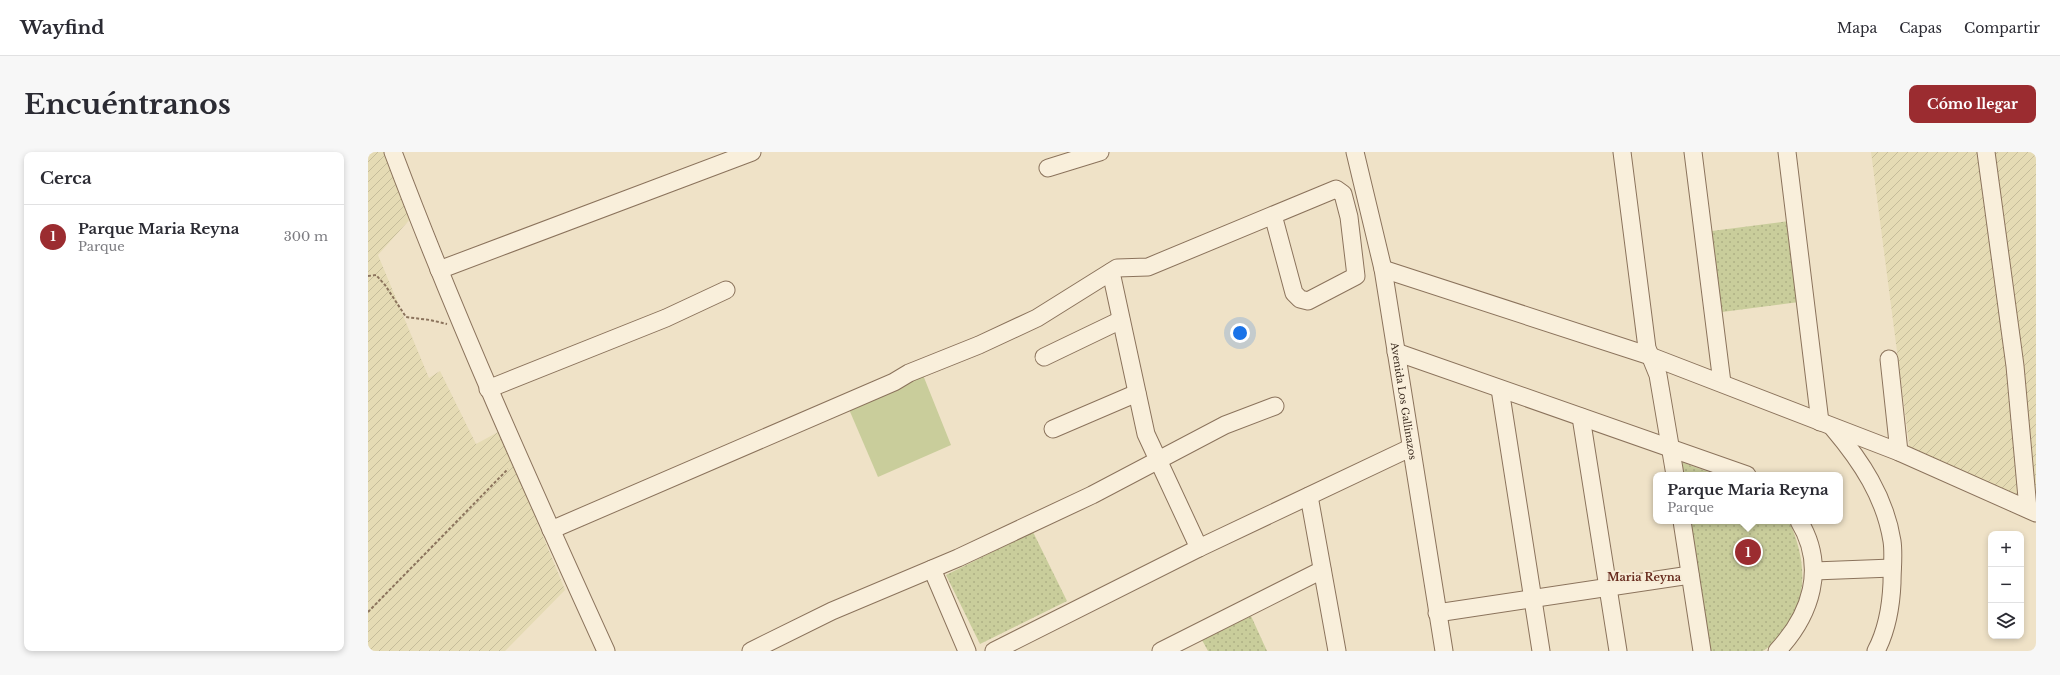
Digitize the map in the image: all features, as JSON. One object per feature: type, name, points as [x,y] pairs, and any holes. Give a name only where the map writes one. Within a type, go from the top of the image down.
[{"type":"street","points":[[393,152],[439,270],[488,389],[606,651]]},
{"type":"street","points":[[439,270],[752,152]]},
{"type":"street","points":[[1048,168],[1100,152]]},
{"type":"street","name":"Avenida Los Gallinazos","points":[[1355,152],[1383,269],[1396,352],[1403,451],[1444,651]]},
{"type":"street","points":[[1622,152],[1647,348],[1658,375],[1675,472]]},
{"type":"street","points":[[1693,152],[1722,383]]},
{"type":"street","points":[[1787,152],[1826,424],[1858,459],[1874,487],[1886,516],[1892,541],[1892,568],[1887,623],[1876,651]]},
{"type":"street","points":[[1986,152],[2015,366],[2032,511]]},
{"type":"street","points":[[551,530],[851,401],[894,382],[908,373],[979,345],[1037,318],[1117,268],[1148,267],[1273,215],[1336,189],[1343,194],[1349,217],[1356,276],[1308,302],[1300,299],[1294,293],[1273,215]]},
{"type":"street","points":[[1383,269],[1650,356],[1898,452],[2032,511]]},
{"type":"street","points":[[1110,272],[1146,434],[1157,461],[1199,548]]},
{"type":"street","points":[[488,389],[666,318],[726,290]]},
{"type":"street","points":[[1044,357],[1121,320]]},
{"type":"street","points":[[1396,352],[1739,472]]},
{"type":"street","points":[[1889,359],[1898,452]]},
{"type":"street","points":[[1500,389],[1541,651]]},
{"type":"street","points":[[1054,430],[1137,393]]},
{"type":"street","points":[[751,651],[769,647],[832,611],[932,569],[1092,494],[1225,425],[1275,406]]},
{"type":"street","points":[[1582,417],[1618,651]]},
{"type":"street","points":[[994,651],[1199,548],[1403,451]]},
{"type":"street","points":[[1309,496],[1337,651]]},
{"type":"street","points":[[1682,524],[1702,651]]},
{"type":"street","points":[[1777,651],[1791,636],[1805,614],[1811,593],[1814,571],[1810,547],[1801,524]]},
{"type":"street","points":[[1814,571],[1892,568]]},
{"type":"street","points":[[932,569],[967,651]]},
{"type":"street","points":[[1161,651],[1322,570]]},
{"type":"street","points":[[1437,613],[1690,575]]},
{"type":"path","points":[[368,276],[376,275],[385,285],[406,317],[430,320],[463,328]]},
{"type":"path","points":[[368,612],[519,458]]},
{"type":"shaded area","points":[[368,152],[384,152],[411,218],[378,255],[429,378],[440,371],[476,444],[500,431],[565,590],[505,651],[368,651]]},
{"type":"shaded area","points":[[1871,152],[2036,152],[2036,504],[1910,451]]},
{"type":"green space","points":[[1789,221],[1799,302],[1722,312],[1712,231]]},
{"type":"green space","points":[[923,375],[951,445],[878,477],[848,407]]},
{"type":"green space","points":[[1681,462],[1709,472],[1683,472]]},
{"type":"green space","points":[[1690,524],[1790,524],[1795,535],[1802,564],[1801,593],[1791,620],[1765,650],[1710,651]]},
{"type":"green space","points":[[1033,532],[1067,601],[980,644],[946,575]]},
{"type":"green space","points":[[1251,616],[1267,651],[1208,651],[1202,640]]},
{"type":"place","name":"Parque Maria Reyna","points":[[1748,552]]},
{"type":"district","name":"Maria Reyna","points":[[1644,577]]}]
